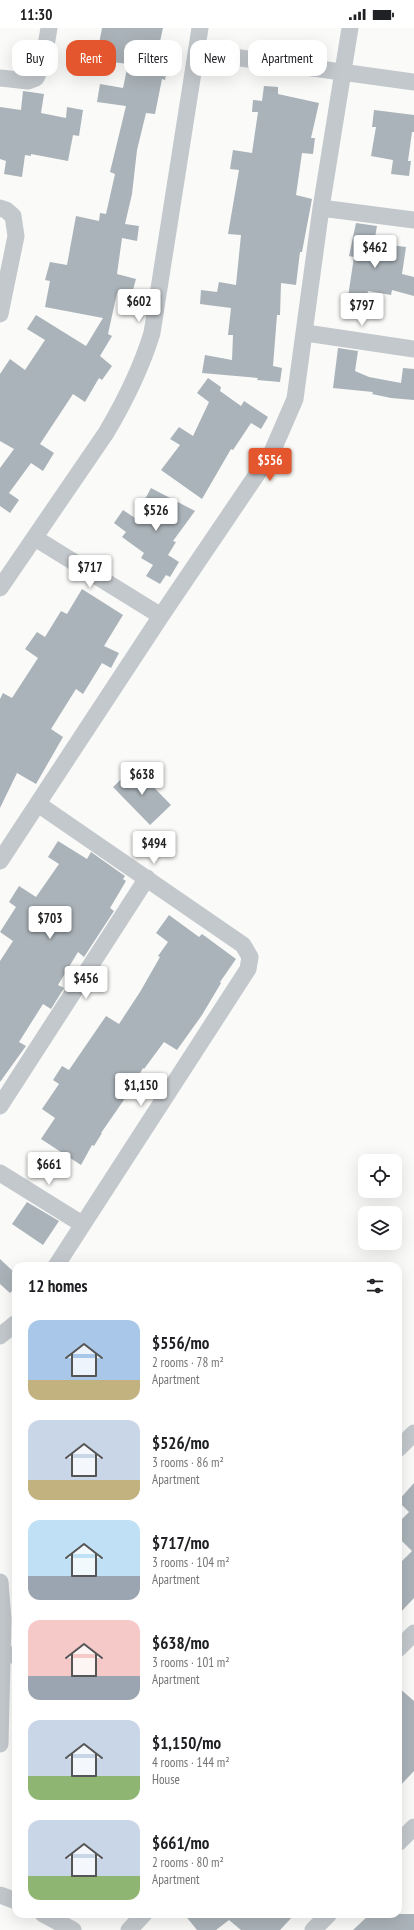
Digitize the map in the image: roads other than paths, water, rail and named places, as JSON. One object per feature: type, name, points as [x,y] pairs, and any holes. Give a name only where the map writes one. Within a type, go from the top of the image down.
[{"type":"street","points":[[0,78],[28,81],[36,78],[43,63],[49,28]]},
{"type":"street","points":[[198,40],[200,28]]},
{"type":"street","points":[[0,861],[161,616],[272,452],[295,399],[306,333],[321,208],[350,28]]},
{"type":"street","points":[[240,58],[414,82]]},
{"type":"street","points":[[0,588],[35,538],[120,409],[144,359],[152,333],[193,76]]},
{"type":"street","points":[[0,208],[6,210],[13,216],[16,236],[0,314]]},
{"type":"street","points":[[321,208],[414,220]]},
{"type":"street","points":[[306,333],[414,348]]},
{"type":"street","points":[[35,538],[161,616]]},
{"type":"street","points":[[38,804],[243,945],[250,957],[250,964],[58,1262]]},
{"type":"street","points":[[0,1106],[147,878]]},
{"type":"street","points":[[0,1173],[82,1224]]},
{"type":"street","points":[[0,1336],[12,1326]]},
{"type":"street","points":[[402,1445],[414,1433]]},
{"type":"street","points":[[0,1582],[3,1619],[9,1655],[0,1744]]},
{"type":"street","points":[[402,1645],[414,1633]]},
{"type":"street","points":[[402,1840],[414,1827]]},
{"type":"street","points":[[0,1894],[12,1900]]},
{"type":"street","points":[[50,1918],[73,1930]]},
{"type":"street","points":[[129,1930],[140,1918]]},
{"type":"street","points":[[314,1930],[325,1918]]}]
